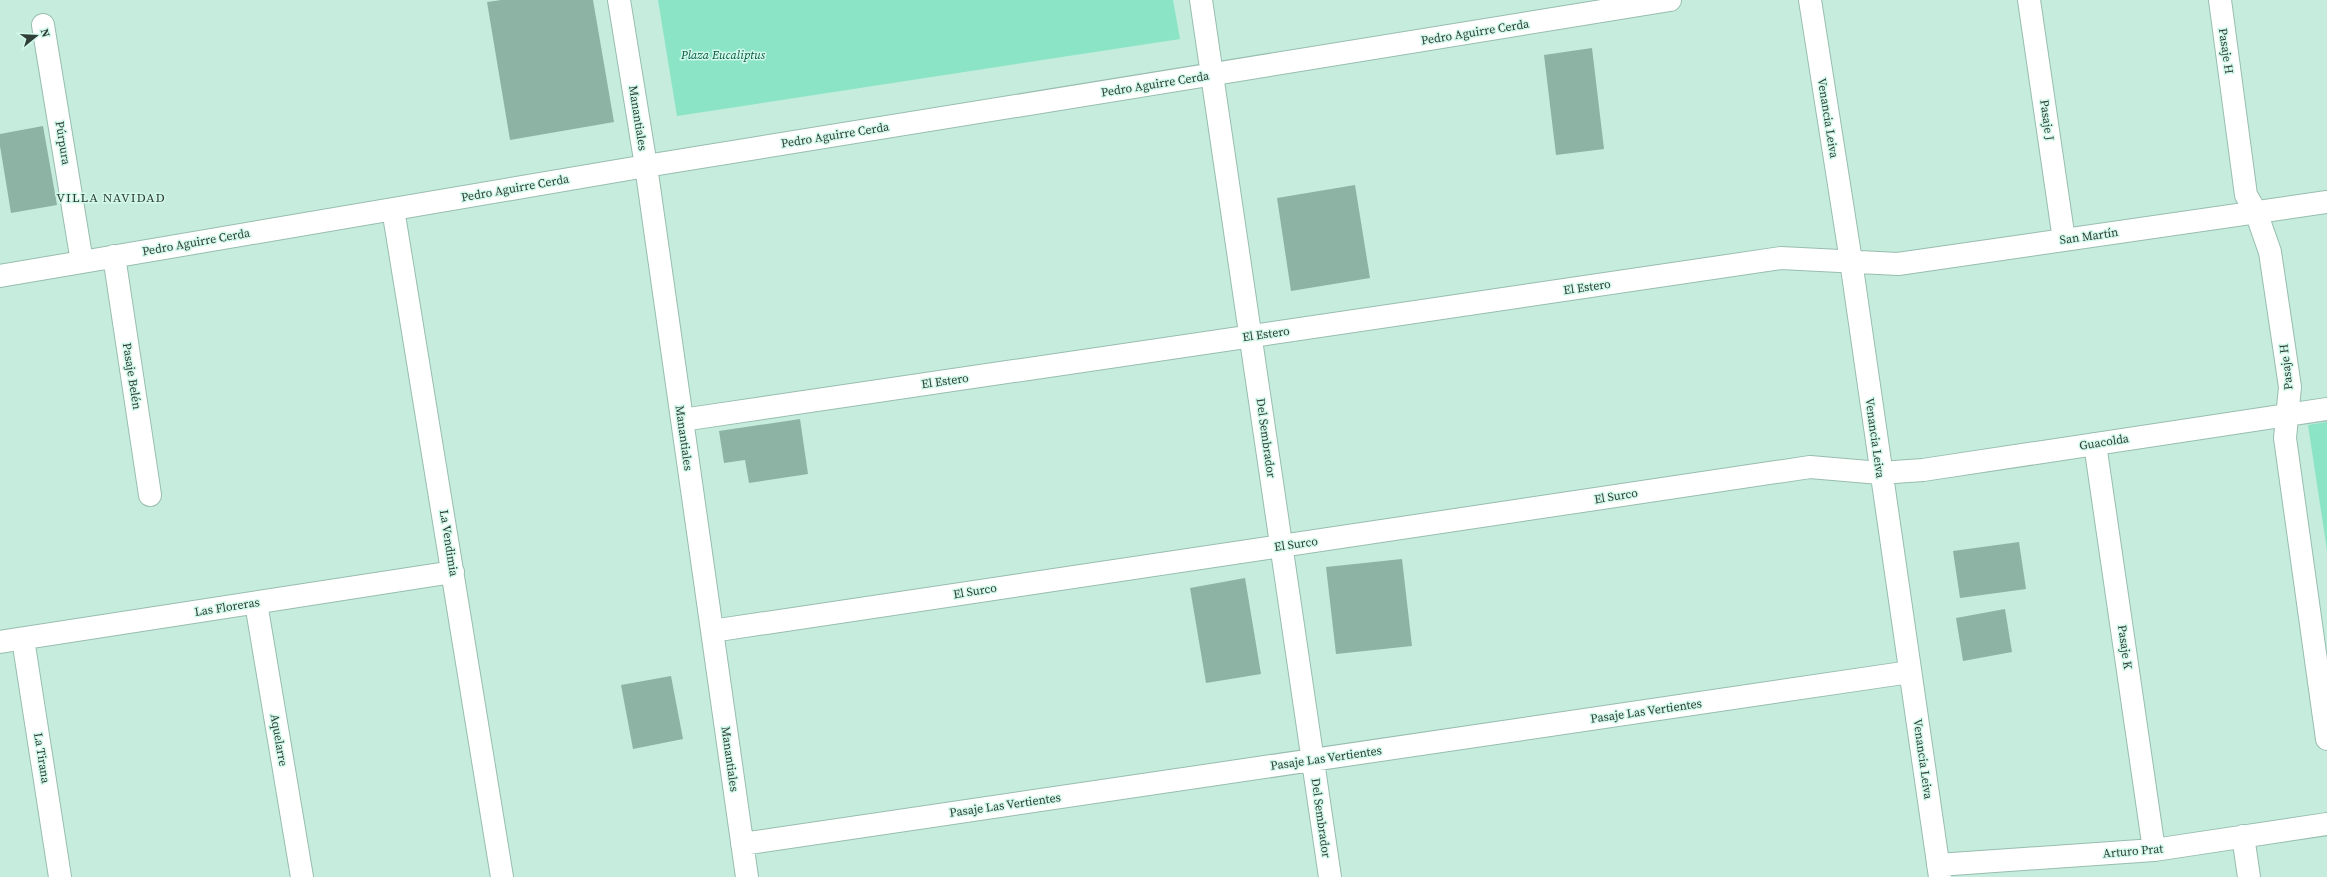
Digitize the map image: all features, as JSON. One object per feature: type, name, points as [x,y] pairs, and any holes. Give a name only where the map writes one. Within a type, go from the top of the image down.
[{"type":"street","name":"Manantiales","points":[[619,0],[646,166],[747,877]]},
{"type":"street","name":"Del Sembrador","points":[[1201,0],[1252,336],[1330,877]]},
{"type":"street","name":"Pedro Aguirre Cerda","points":[[0,276],[646,166],[1670,0]]},
{"type":"street","name":"Venancia Leiva","points":[[1810,0],[1851,261],[1880,473],[1939,871]]},
{"type":"street","name":"Pasaje J","points":[[2029,0],[2064,240]]},
{"type":"street","name":"Pasaje H","points":[[2220,0],[2246,195],[2256,212],[2270,252],[2290,387],[2285,438],[2327,739]]},
{"type":"street","name":"Púrpura","points":[[44,24],[82,262]]},
{"type":"street","name":"San Martín","points":[[1851,261],[1898,264],[2327,202]]},
{"type":"street","name":"La Vendimia","points":[[393,209],[454,572],[502,877]]},
{"type":"street","name":"Pasaje Belén","points":[[114,256],[150,495]]},
{"type":"street","name":"El Estero","points":[[682,420],[1781,258],[1851,261]]},
{"type":"street","name":"Guacolda","points":[[1880,473],[1923,470],[2327,409]]},
{"type":"street","name":"Pasaje K","points":[[2095,444],[2154,850]]},
{"type":"street","name":"El Surco","points":[[712,631],[1810,467],[1880,473]]},
{"type":"street","name":"Las Floreras","points":[[0,642],[454,572]]},
{"type":"street","name":"Aquelarre","points":[[256,603],[302,877]]},
{"type":"street","name":"La Tirana","points":[[23,639],[60,877]]},
{"type":"street","name":"Pasaje Las Vertientes","points":[[742,844],[1910,672]]},
{"type":"street","name":"Arturo Prat","points":[[1939,871],[2154,850],[2327,824]]},
{"type":"street","points":[[2243,836],[2249,877]]},
{"type":"green space","name":"Plaza Eucaliptus","points":[[658,0],[1173,0],[1180,39],[677,116]]},
{"type":"green space","points":[[2327,422],[2327,550],[2308,425]]},
{"type":"building","points":[[501,0],[593,0],[614,122],[510,140],[487,2]]},
{"type":"building","points":[[1592,48],[1604,149],[1556,155],[1544,55]]},
{"type":"building","points":[[43,126],[57,205],[11,213],[0,146],[0,134]]},
{"type":"building","points":[[1355,185],[1370,278],[1291,291],[1277,198]]},
{"type":"building","points":[[800,419],[808,474],[749,483],[745,460],[724,463],[719,431]]},
{"type":"building","points":[[2019,542],[2026,589],[1960,598],[1953,551]]},
{"type":"building","points":[[1402,559],[1412,646],[1336,654],[1326,567]]},
{"type":"building","points":[[1245,578],[1261,674],[1206,683],[1190,588]]},
{"type":"building","points":[[2005,609],[2012,652],[1963,661],[1956,618]]},
{"type":"building","points":[[671,676],[683,739],[633,749],[621,685]]},
{"type":"district","name":"VILLA NAVIDAD","points":[[111,197]]}]
